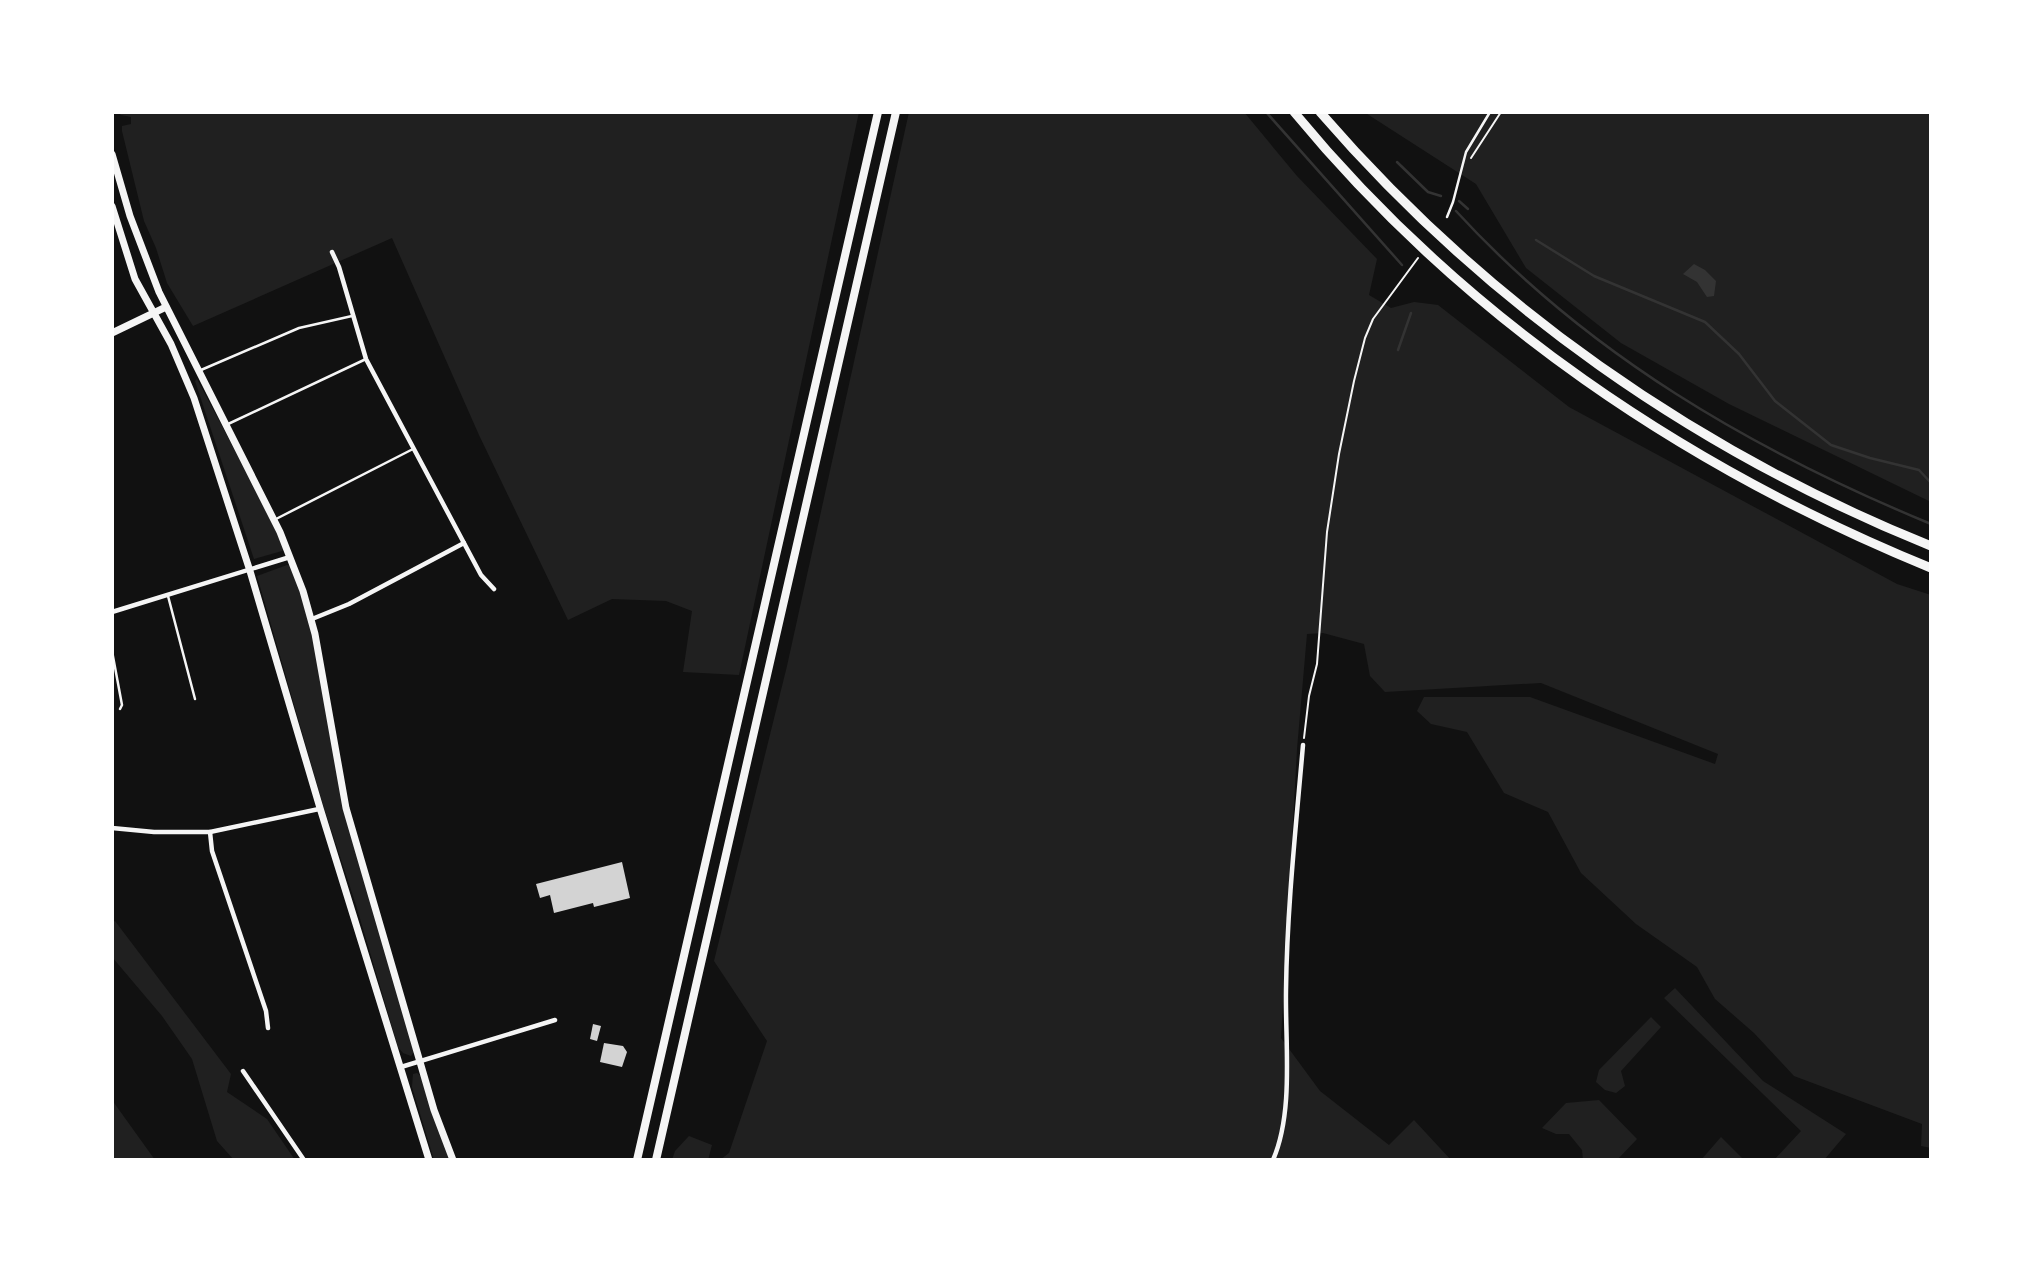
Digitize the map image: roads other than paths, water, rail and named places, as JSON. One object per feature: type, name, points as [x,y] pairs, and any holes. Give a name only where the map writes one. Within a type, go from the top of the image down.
[{"type":"highway","points":[[1287,112],[1319,141]]},
{"type":"highway","points":[[1294,112],[1420,247],[1513,327],[1581,379],[1640,419],[1762,491],[1931,568]]},
{"type":"highway","points":[[1320,112],[1440,237],[1551,332],[1661,409],[1727,449],[1802,488],[1931,546]]},
{"type":"main road","points":[[637,1160],[878,112]]},
{"type":"main road","points":[[656,1160],[896,112]]},
{"type":"main road","points":[[112,154],[130,216],[166,307],[274,520],[312,619],[343,797],[420,1061],[453,1160]]},
{"type":"main road","points":[[112,206],[131,267],[186,377],[250,570],[320,808],[429,1160]]},
{"type":"main road","points":[[112,334],[166,307]]},
{"type":"main road","points":[[186,377],[198,371]]},
{"type":"street","points":[[332,252],[339,267],[366,359],[481,575],[494,589]]},
{"type":"street","points":[[312,619],[349,604],[464,543]]},
{"type":"street","points":[[112,612],[290,557]]},
{"type":"street","points":[[1273,1160],[1281,1137],[1286,1088],[1289,917],[1303,745]]},
{"type":"street","points":[[112,828],[154,832],[210,832],[320,808]]},
{"type":"street","points":[[210,832],[212,851],[266,1011],[268,1028]]},
{"type":"street","points":[[400,1068],[555,1020]]},
{"type":"street","points":[[243,1071],[304,1160]]},
{"type":"lane","points":[[1447,217],[1466,152],[1490,112]]},
{"type":"lane","points":[[198,371],[299,327],[352,316]]},
{"type":"lane","points":[[226,425],[366,359]]},
{"type":"lane","points":[[274,520],[413,449]]},
{"type":"lane","points":[[168,596],[195,699]]},
{"type":"lane","points":[[112,651],[122,705],[120,709]]},
{"type":"waterway","points":[[1266,112],[1402,265]]},
{"type":"waterway","points":[[1397,162],[1428,192],[1441,196]]},
{"type":"waterway","points":[[1459,201],[1468,209]]},
{"type":"waterway","points":[[1456,211],[1507,263],[1561,310],[1617,354],[1676,394],[1800,464],[1931,524]]},
{"type":"waterway","points":[[1536,240],[1594,276],[1705,322],[1739,354],[1775,401],[1831,445],[1919,470],[1931,483]]},
{"type":"waterway","points":[[1398,350],[1411,313]]}]
